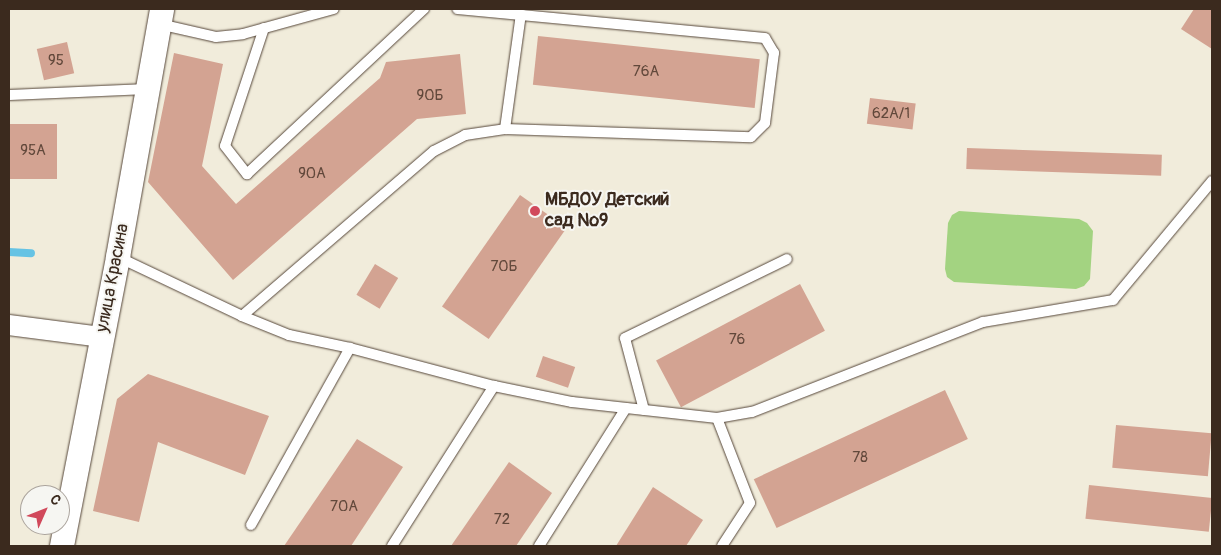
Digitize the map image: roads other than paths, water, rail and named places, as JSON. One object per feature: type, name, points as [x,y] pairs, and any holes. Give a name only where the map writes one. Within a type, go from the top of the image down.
[{"type":"street","name":"улица Красина","points":[[62,546],[118,257],[160,16]]},
{"type":"street","points":[[9,325],[102,337]]},
{"type":"lane","points":[[160,16],[216,36],[243,34],[334,9]]},
{"type":"lane","points":[[264,28],[225,146],[247,174],[424,9]]},
{"type":"lane","points":[[242,316],[434,151],[466,135],[505,129],[751,137],[765,123],[774,53],[765,38],[457,9]]},
{"type":"lane","points":[[505,129],[521,14]]},
{"type":"lane","points":[[9,95],[148,89]]},
{"type":"lane","points":[[118,257],[242,316],[289,335],[350,348],[494,386],[572,402],[717,418],[752,412],[983,322],[1113,300],[1212,181]]},
{"type":"lane","points":[[644,410],[625,338],[787,259]]},
{"type":"lane","points":[[251,525],[350,348]]},
{"type":"lane","points":[[392,546],[494,386]]},
{"type":"lane","points":[[539,546],[626,408]]},
{"type":"lane","points":[[717,418],[750,503],[722,546]]},
{"type":"waterway","points":[[9,252],[31,253]]},
{"type":"place","name":"МБДОУ Детский сад №9","points":[[535,211]]}]
